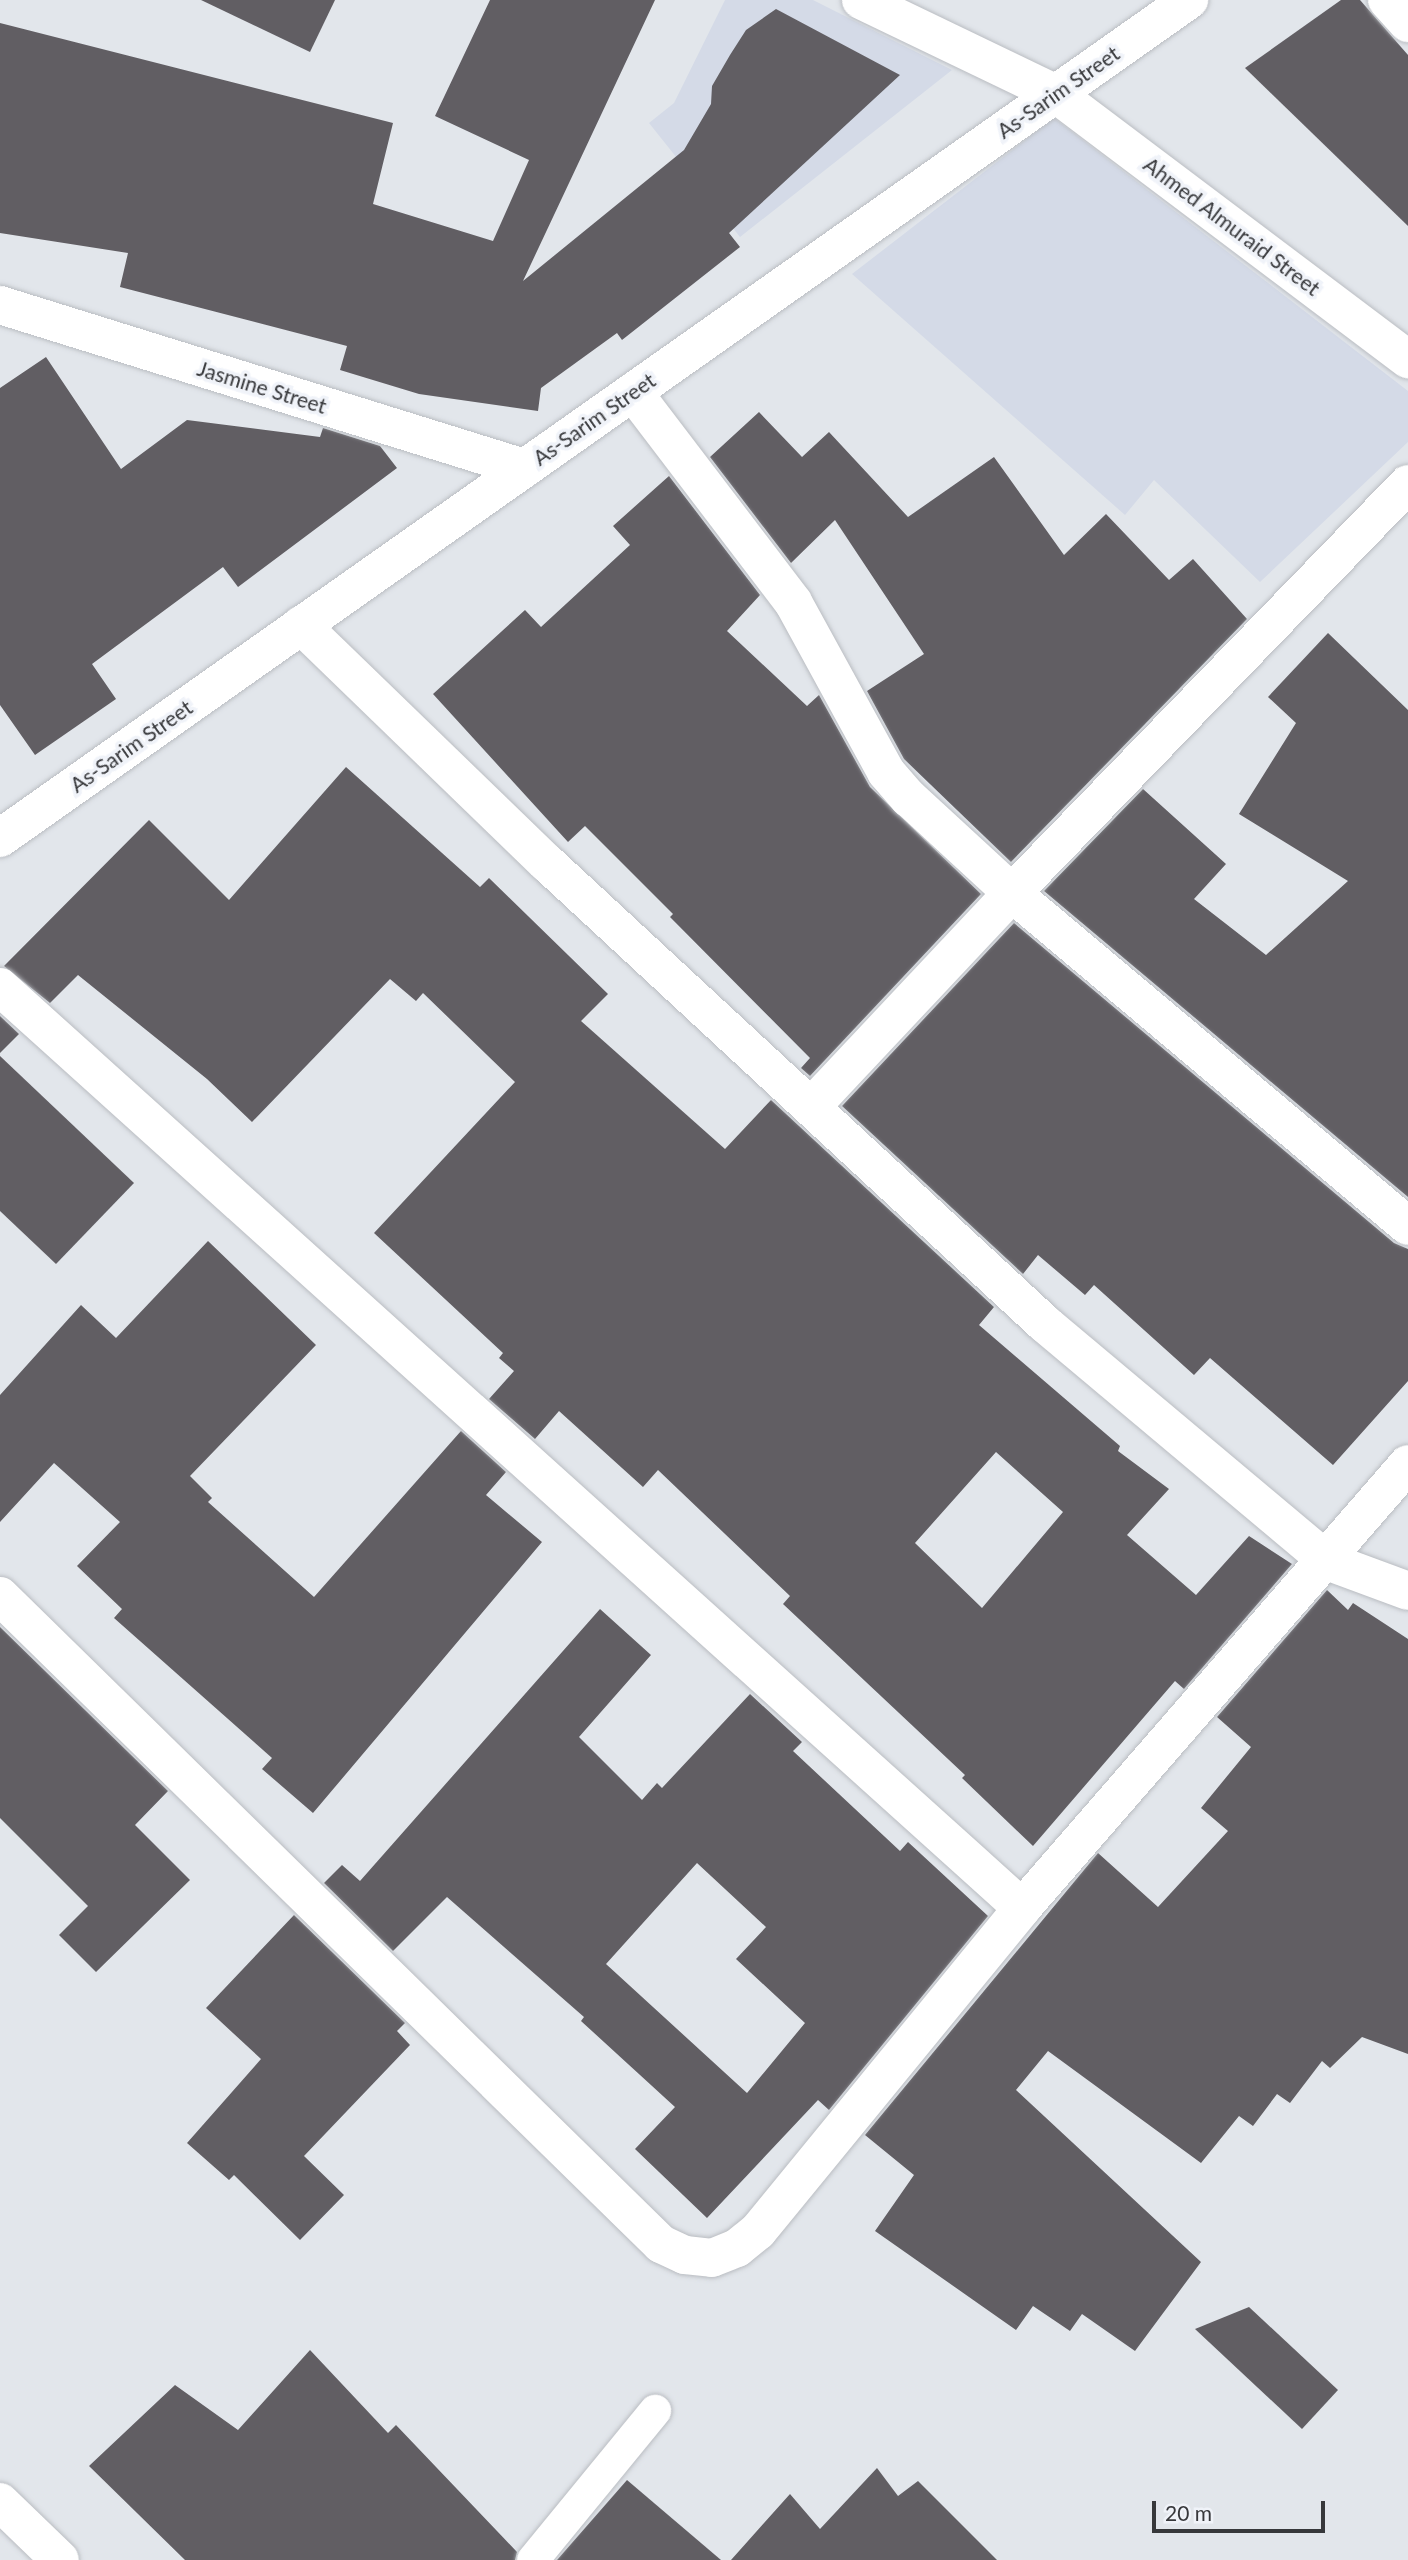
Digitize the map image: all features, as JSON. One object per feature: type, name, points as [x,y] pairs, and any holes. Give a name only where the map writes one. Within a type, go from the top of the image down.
[{"type":"street","name":"Ahmed Almuraid Street","points":[[861,0],[1056,94],[1408,359]]},
{"type":"street","name":"As-Sarim Street","points":[[0,838],[1189,0]]},
{"type":"street","points":[[1387,0],[1408,23]]},
{"type":"street","name":"Jasmine Street","points":[[0,305],[524,468]]},
{"type":"street","points":[[633,392],[793,602],[887,772],[1012,893],[1408,1226]]},
{"type":"street","points":[[813,1105],[1012,893],[1408,484]]},
{"type":"street","points":[[301,625],[547,863],[813,1105],[1045,1324],[1327,1561],[1408,1591]]},
{"type":"street","points":[[0,987],[1022,1908]]},
{"type":"street","points":[[0,1596],[661,2244],[685,2255],[712,2258],[737,2248],[758,2231],[1022,1908],[1327,1561],[1408,1464]]},
{"type":"street","points":[[0,2502],[60,2560]]},
{"type":"lane","points":[[533,2560],[655,2411]]},
{"type":"shaded area","points":[[725,0],[813,0],[952,70],[740,237],[649,123],[674,103]]},
{"type":"shaded area","points":[[1054,118],[1408,391],[1408,442],[1260,582],[1154,480],[1125,515],[852,274]]},
{"type":"building","points":[[201,0],[335,0],[310,52]]},
{"type":"building","points":[[490,0],[655,0],[523,281],[684,150],[711,104],[712,86],[746,30],[776,9],[900,75],[729,233],[740,247],[622,340],[617,333],[541,388],[538,411],[419,394],[340,370],[347,346],[120,287],[128,253],[0,233],[0,23],[393,123],[373,204],[493,241],[529,160],[435,116]]},
{"type":"building","points":[[1341,0],[1360,0],[1408,55],[1408,226],[1245,68]]},
{"type":"building","points":[[46,357],[121,469],[187,420],[320,437],[323,428],[380,446],[397,468],[238,587],[223,567],[92,664],[116,699],[35,755],[0,705],[0,388]]},
{"type":"building","points":[[759,412],[802,457],[829,432],[908,517],[994,457],[1064,555],[1106,514],[1169,580],[1193,559],[1247,619],[1011,862],[904,759],[867,691],[924,654],[835,520],[791,563],[710,457]]},
{"type":"building","points":[[669,476],[760,595],[727,631],[807,706],[819,695],[870,787],[981,894],[810,1076],[801,1068],[810,1058],[670,917],[673,914],[585,826],[568,842],[433,694],[525,610],[541,627],[630,545],[613,526]]},
{"type":"building","points":[[1328,633],[1408,710],[1408,1197],[1044,891],[1143,789],[1226,864],[1194,899],[1266,955],[1348,881],[1239,814],[1296,723],[1268,697]]},
{"type":"building","points":[[346,767],[480,887],[489,878],[608,994],[581,1021],[725,1149],[771,1100],[994,1307],[979,1325],[1120,1446],[1118,1451],[1169,1489],[1127,1535],[1196,1595],[1249,1536],[1292,1564],[1184,1689],[1175,1681],[1033,1846],[962,1778],[965,1775],[783,1604],[790,1596],[658,1470],[643,1487],[559,1411],[535,1439],[489,1399],[514,1371],[499,1358],[503,1353],[374,1233],[515,1082],[423,993],[416,1001],[390,979],[252,1122],[207,1079],[78,975],[50,1003],[4,966],[149,820],[229,900]],"holes":[[[996,1452],[1063,1512],[982,1608],[915,1543]]]},
{"type":"building","points":[[1014,923],[1394,1243],[1408,1249],[1408,1381],[1333,1465],[1210,1358],[1194,1375],[1094,1285],[1085,1295],[1038,1255],[1023,1274],[842,1106]]},
{"type":"building","points":[[0,1016],[19,1034],[0,1053]]},
{"type":"building","points":[[0,1056],[134,1183],[56,1264],[0,1211]]},
{"type":"building","points":[[208,1241],[316,1345],[190,1476],[212,1498],[208,1502],[314,1597],[461,1431],[506,1472],[486,1495],[542,1542],[313,1813],[262,1769],[272,1758],[114,1618],[122,1609],[77,1566],[120,1522],[54,1463],[0,1522],[0,1395],[81,1305],[116,1338]]},
{"type":"building","points":[[1327,1590],[1348,1610],[1353,1603],[1408,1639],[1408,2054],[1362,2037],[1330,2068],[1322,2061],[1290,2103],[1277,2094],[1253,2126],[1239,2116],[1201,2163],[1048,2051],[1016,2090],[1201,2262],[1135,2351],[1082,2314],[1070,2331],[1033,2306],[1016,2330],[875,2231],[914,2175],[865,2135],[1098,1853],[1158,1907],[1228,1831],[1201,1808],[1251,1747],[1217,1717]]},
{"type":"building","points":[[600,1609],[651,1655],[579,1737],[642,1800],[657,1783],[662,1788],[750,1694],[802,1742],[793,1751],[900,1851],[908,1842],[988,1916],[829,2110],[818,2100],[707,2218],[635,2149],[675,2107],[581,2021],[584,2017],[447,1897],[393,1951],[324,1883],[342,1865],[360,1881]],"holes":[[[697,1863],[766,1927],[736,1959],[805,2023],[747,2093],[606,1964]]]},
{"type":"building","points":[[0,1627],[168,1791],[135,1825],[190,1880],[96,1972],[59,1935],[88,1906],[0,1818]]},
{"type":"building","points":[[294,1915],[405,2023],[397,2031],[410,2045],[304,2156],[344,2195],[300,2240],[234,2175],[229,2180],[187,2143],[261,2059],[206,2008]]},
{"type":"building","points":[[1249,2307],[1338,2390],[1302,2429],[1195,2329]]},
{"type":"building","points":[[310,2350],[388,2433],[396,2425],[517,2552],[515,2560],[185,2560],[89,2466],[175,2385],[238,2430]]},
{"type":"building","points":[[877,2468],[898,2496],[918,2481],[997,2560],[731,2560],[790,2494],[820,2529]]},
{"type":"building","points":[[627,2480],[721,2560],[557,2560]]}]
